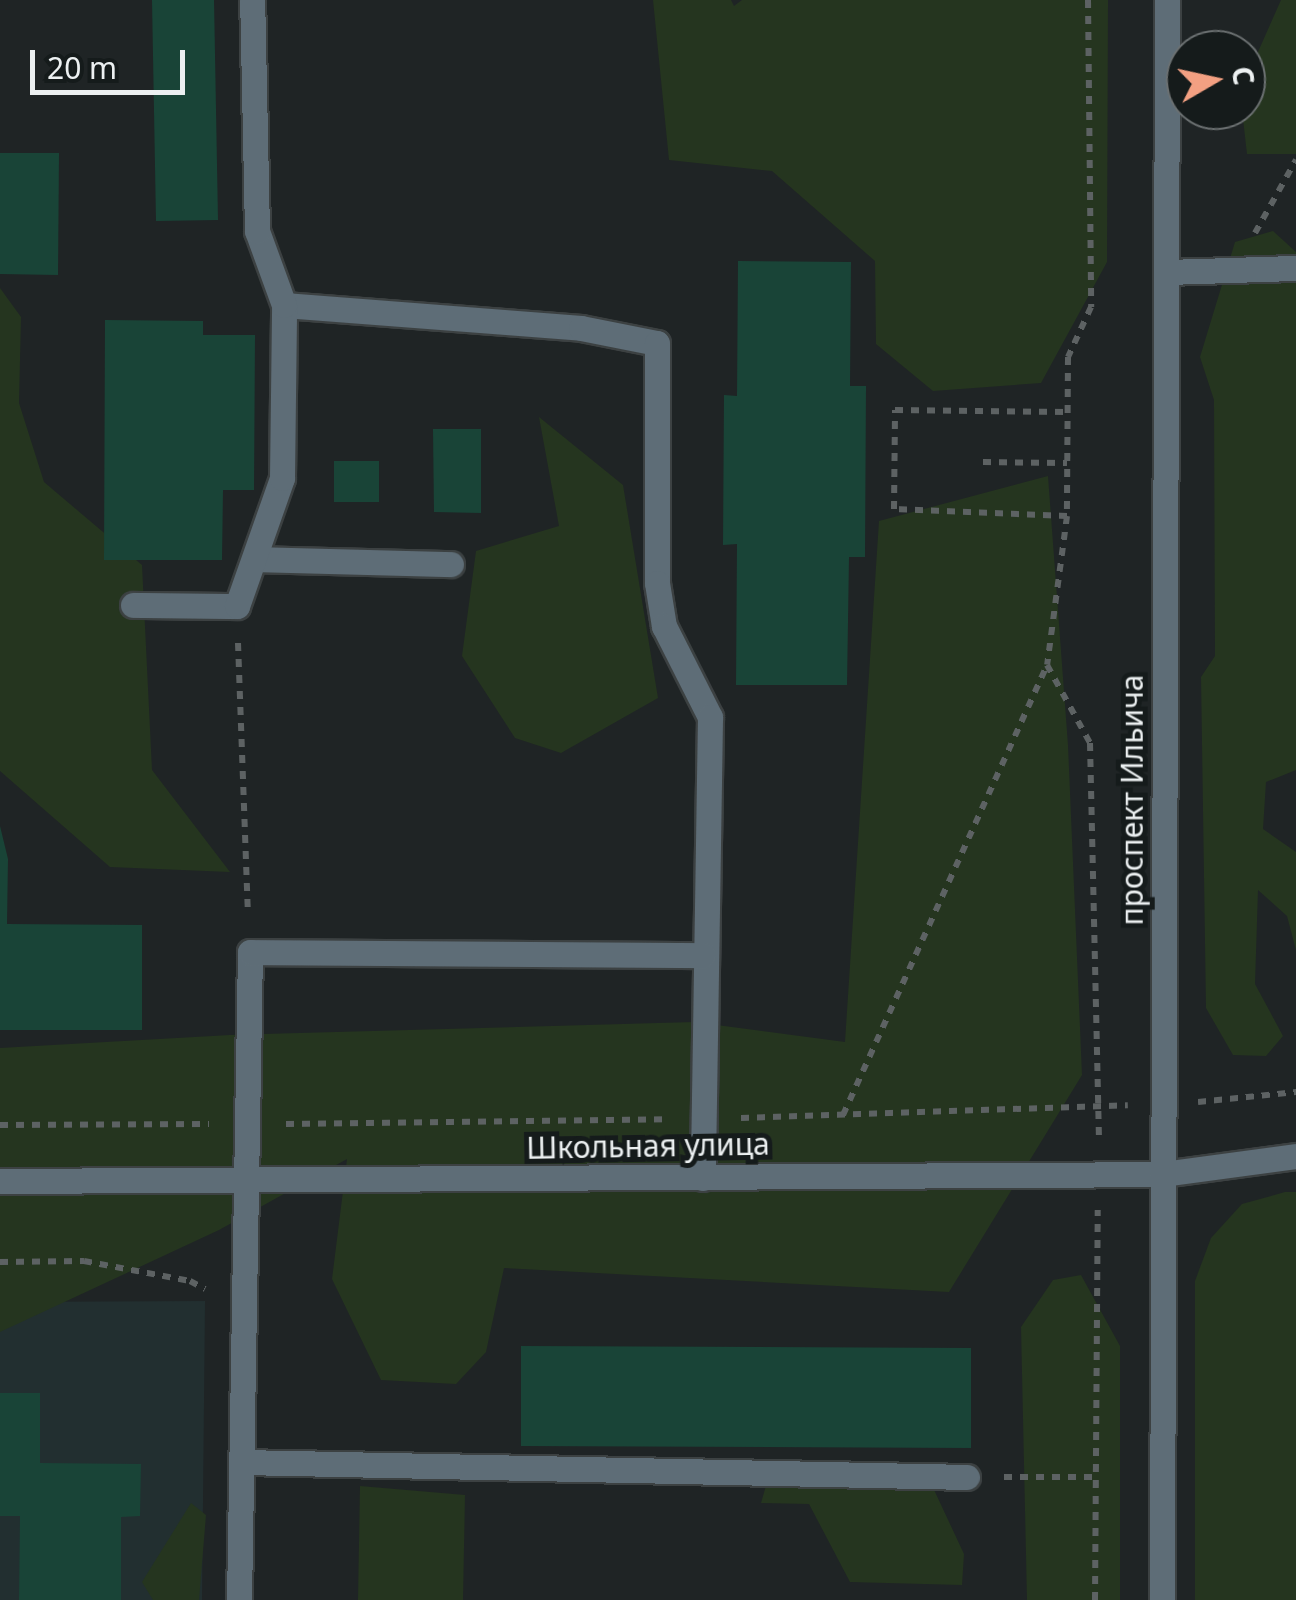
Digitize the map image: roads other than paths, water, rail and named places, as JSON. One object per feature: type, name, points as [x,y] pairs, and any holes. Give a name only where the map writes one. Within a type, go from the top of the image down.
[{"type":"street","points":[[133,605],[236,606],[282,478],[284,305],[257,231],[252,0]]},
{"type":"street","name":"проспект Ильича","points":[[1162,1600],[1166,0]]},
{"type":"street","points":[[1167,272],[1296,268]]},
{"type":"street","points":[[284,305],[580,328],[657,343],[656,582],[664,626],[710,717],[703,955],[703,1178]]},
{"type":"street","points":[[255,559],[450,564]]},
{"type":"street","points":[[239,1600],[243,1182],[250,952],[703,955]]},
{"type":"street","name":"Школьная улица","points":[[0,1181],[1163,1174],[1296,1156]]},
{"type":"street","points":[[241,1462],[968,1477]]}]
